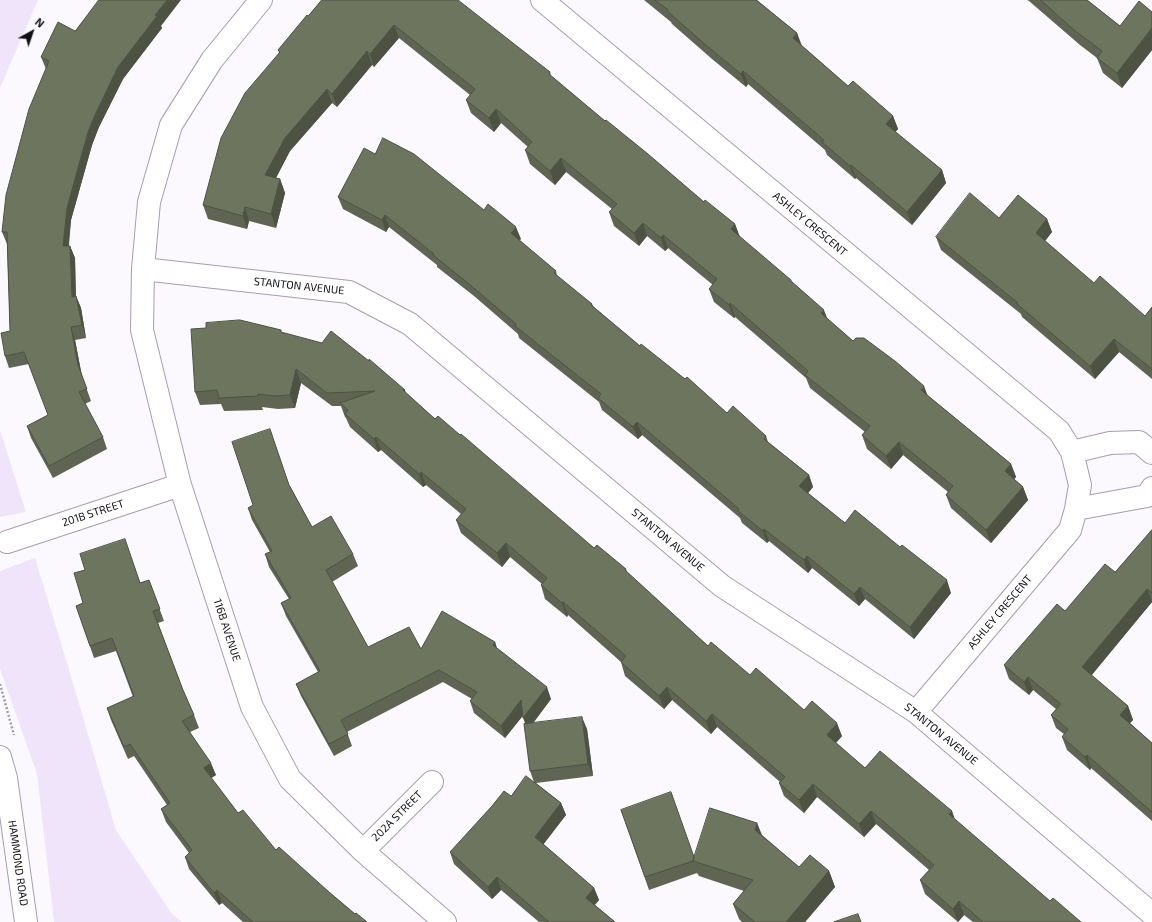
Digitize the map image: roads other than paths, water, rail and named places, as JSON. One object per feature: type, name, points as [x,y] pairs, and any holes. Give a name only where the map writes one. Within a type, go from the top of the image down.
[{"type":"street","points":[[143,269],[149,202],[171,125],[212,60],[261,0]]},
{"type":"street","name":"ASHLEY CRESCENT","points":[[542,0],[1059,431],[1072,452],[1080,485],[1076,509],[1070,530],[916,712]]},
{"type":"street","name":"116B AVENUE","points":[[143,269],[142,330],[180,485],[252,708],[290,779],[363,850],[445,922]]},
{"type":"street","name":"STANTON AVENUE","points":[[143,269],[350,292],[410,324],[722,586],[916,712],[1152,914]]},
{"type":"street","points":[[1072,452],[1110,443],[1139,442],[1152,453]]},
{"type":"street","name":"201B STREET","points":[[7,542],[180,485]]},
{"type":"street","points":[[1076,509],[1147,496],[1152,488]]},
{"type":"street","name":"HAMMOND ROAD","points":[[0,757],[6,778],[26,922]]},
{"type":"street","name":"202A STREET","points":[[363,850],[432,782]]}]
